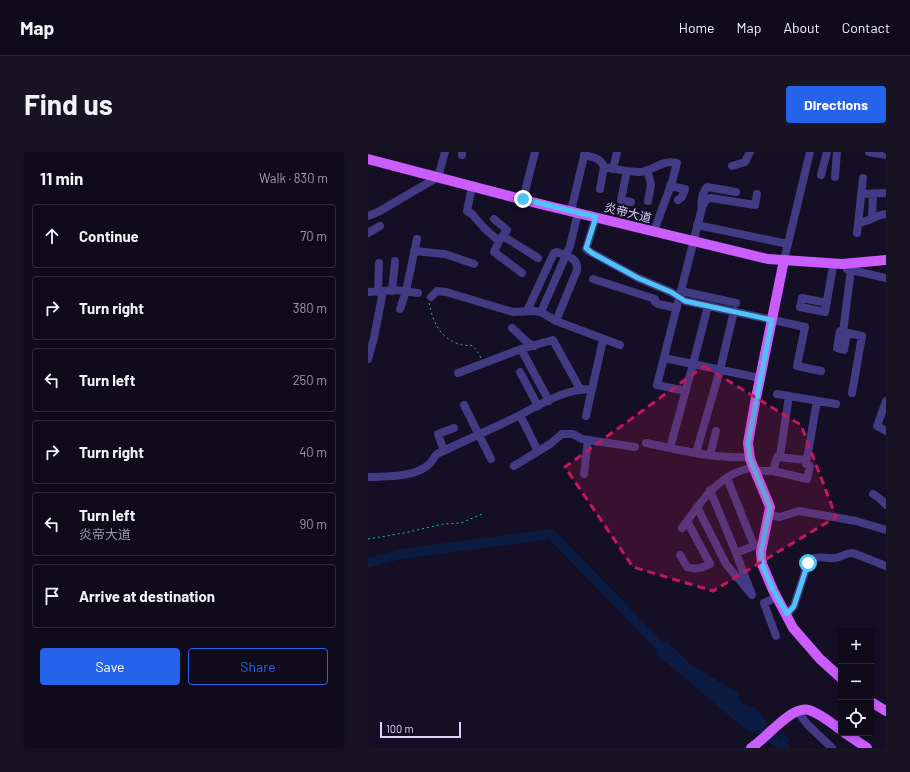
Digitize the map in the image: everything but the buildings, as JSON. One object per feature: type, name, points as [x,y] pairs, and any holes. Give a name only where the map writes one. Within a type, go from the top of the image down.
[{"type":"main road","name":"炎帝大道","points":[[368,159],[574,212],[768,259],[842,264],[886,260]]},
{"type":"main road","points":[[784,260],[748,443],[752,465],[770,507],[769,515],[759,546],[762,564],[793,628],[806,645],[838,675]]},
{"type":"main road","points":[[874,704],[886,711]]},
{"type":"main road","points":[[753,747],[793,713],[802,709],[809,710],[819,715],[838,728]]},
{"type":"main road","points":[[849,736],[867,748]]},
{"type":"street","points":[[368,216],[378,212],[438,177],[445,152]]},
{"type":"street","points":[[523,199],[535,152]]},
{"type":"street","points":[[600,189],[602,152]]},
{"type":"street","points":[[613,169],[617,152]]},
{"type":"street","points":[[732,166],[745,162],[750,152]]},
{"type":"street","points":[[784,260],[810,152]]},
{"type":"street","points":[[821,175],[827,152]]},
{"type":"street","points":[[835,177],[837,152]]},
{"type":"street","points":[[869,152],[886,155]]},
{"type":"street","points":[[541,312],[570,246],[584,154],[597,158],[602,164],[613,169],[627,171],[641,172],[660,164],[677,163],[654,231]]},
{"type":"street","points":[[647,170],[651,184],[648,201]]},
{"type":"street","points":[[627,171],[621,200],[631,202]]},
{"type":"street","points":[[857,233],[863,178]]},
{"type":"street","points":[[472,186],[467,210],[484,229],[538,258]]},
{"type":"street","points":[[670,186],[685,189],[682,197],[678,200]]},
{"type":"street","points":[[702,208],[702,198],[704,190],[707,187],[736,192]]},
{"type":"street","points":[[686,392],[657,385],[702,208],[707,199],[711,198],[755,205],[757,194]]},
{"type":"street","points":[[861,194],[886,194]]},
{"type":"street","points":[[872,218],[873,194]]},
{"type":"street","points":[[858,223],[886,214]]},
{"type":"street","points":[[596,217],[586,248],[587,250],[638,278],[671,292],[734,307],[772,320],[805,327],[797,366],[821,371]]},
{"type":"street","points":[[494,219],[507,230],[494,252],[522,273]]},
{"type":"street","points":[[697,225],[788,244]]},
{"type":"street","points":[[368,233],[380,226]]},
{"type":"street","points":[[400,309],[406,291],[416,238]]},
{"type":"street","points":[[414,251],[445,254],[474,264]]},
{"type":"street","points":[[527,311],[554,253],[557,252],[575,260],[578,264],[577,270],[556,321]]},
{"type":"street","points":[[368,359],[384,291],[395,262]]},
{"type":"street","points":[[819,262],[886,278]]},
{"type":"street","points":[[379,263],[384,291]]},
{"type":"street","points":[[827,303],[833,266]]},
{"type":"street","points":[[851,270],[845,332],[862,336],[852,393]]},
{"type":"street","points":[[593,279],[655,299],[655,302],[658,304],[677,308]]},
{"type":"street","points":[[368,292],[406,291],[418,293]]},
{"type":"street","points":[[430,297],[437,292],[446,292],[513,312],[541,312],[556,321],[620,346]]},
{"type":"street","points":[[680,294],[685,301],[708,306],[734,307]]},
{"type":"street","points":[[670,448],[694,364],[708,306]]},
{"type":"street","points":[[696,453],[720,370],[734,307]]},
{"type":"street","points":[[512,328],[527,342],[534,346]]},
{"type":"street","points":[[458,373],[521,349],[553,340],[580,389]]},
{"type":"street","points":[[586,416],[603,340]]},
{"type":"street","points":[[521,349],[549,401]]},
{"type":"street","points":[[664,358],[760,378]]},
{"type":"street","points":[[520,372],[538,406]]},
{"type":"street","points":[[368,477],[414,473],[422,470],[430,464],[433,458],[444,451],[565,392],[580,389],[591,389]]},
{"type":"street","points":[[777,394],[836,404]]},
{"type":"street","points":[[773,471],[777,457],[780,456],[789,396]]},
{"type":"street","points":[[646,443],[696,453],[737,458],[752,465],[807,479],[810,466],[806,464],[806,460],[817,401]]},
{"type":"street","points":[[886,401],[877,426],[886,431]]},
{"type":"street","points":[[464,405],[491,459]]},
{"type":"street","points":[[520,415],[538,451]]},
{"type":"street","points":[[444,451],[438,434],[454,428]]},
{"type":"street","points":[[710,455],[716,431]]},
{"type":"street","points":[[514,466],[550,444],[562,434],[573,434],[582,439],[635,447]]},
{"type":"street","points":[[584,474],[588,440]]},
{"type":"street","points":[[780,456],[806,460]]},
{"type":"street","points":[[682,528],[710,490],[727,478],[752,465]]},
{"type":"street","points":[[727,478],[753,543],[759,546]]},
{"type":"street","points":[[697,507],[726,564],[752,596],[710,490]]},
{"type":"street","points":[[873,494],[880,498],[886,505]]},
{"type":"street","points":[[769,515],[780,517],[798,511],[856,521],[886,530]]},
{"type":"street","points":[[680,555],[687,567],[694,569],[710,564],[687,521]]},
{"type":"street","points":[[736,553],[759,546]]},
{"type":"street","points":[[787,614],[794,606],[808,563],[811,559],[817,557],[833,559],[848,553],[853,553],[886,566]]},
{"type":"street","points":[[776,636],[764,602],[777,597]]},
{"type":"street","points":[[797,711],[808,725],[832,748]]},
{"type":"path","points":[[430,297],[429,302],[432,314],[441,333],[457,344],[470,344],[476,347],[483,363]]},
{"type":"path","points":[[368,539],[443,524],[461,523],[482,514]]},
{"type":"highlighted area","points":[[704,366],[801,425],[836,517],[713,591],[633,567],[565,467]]},
{"type":"water","points":[[667,641],[690,664],[738,693],[741,703],[748,706],[750,709],[751,707],[754,707],[762,714],[768,728],[782,739],[780,734],[782,731],[790,742],[786,742],[792,748],[777,748],[760,735],[746,730],[654,652]]},
{"type":"waterway","points":[[368,563],[401,554],[551,534],[670,656]]},
{"type":"route","points":[[523,199],[596,217],[586,248],[587,250],[638,278],[671,292],[685,301],[772,320],[748,443],[750,459],[770,507],[761,552],[762,564],[773,590],[787,614],[794,606],[808,563]]}]
